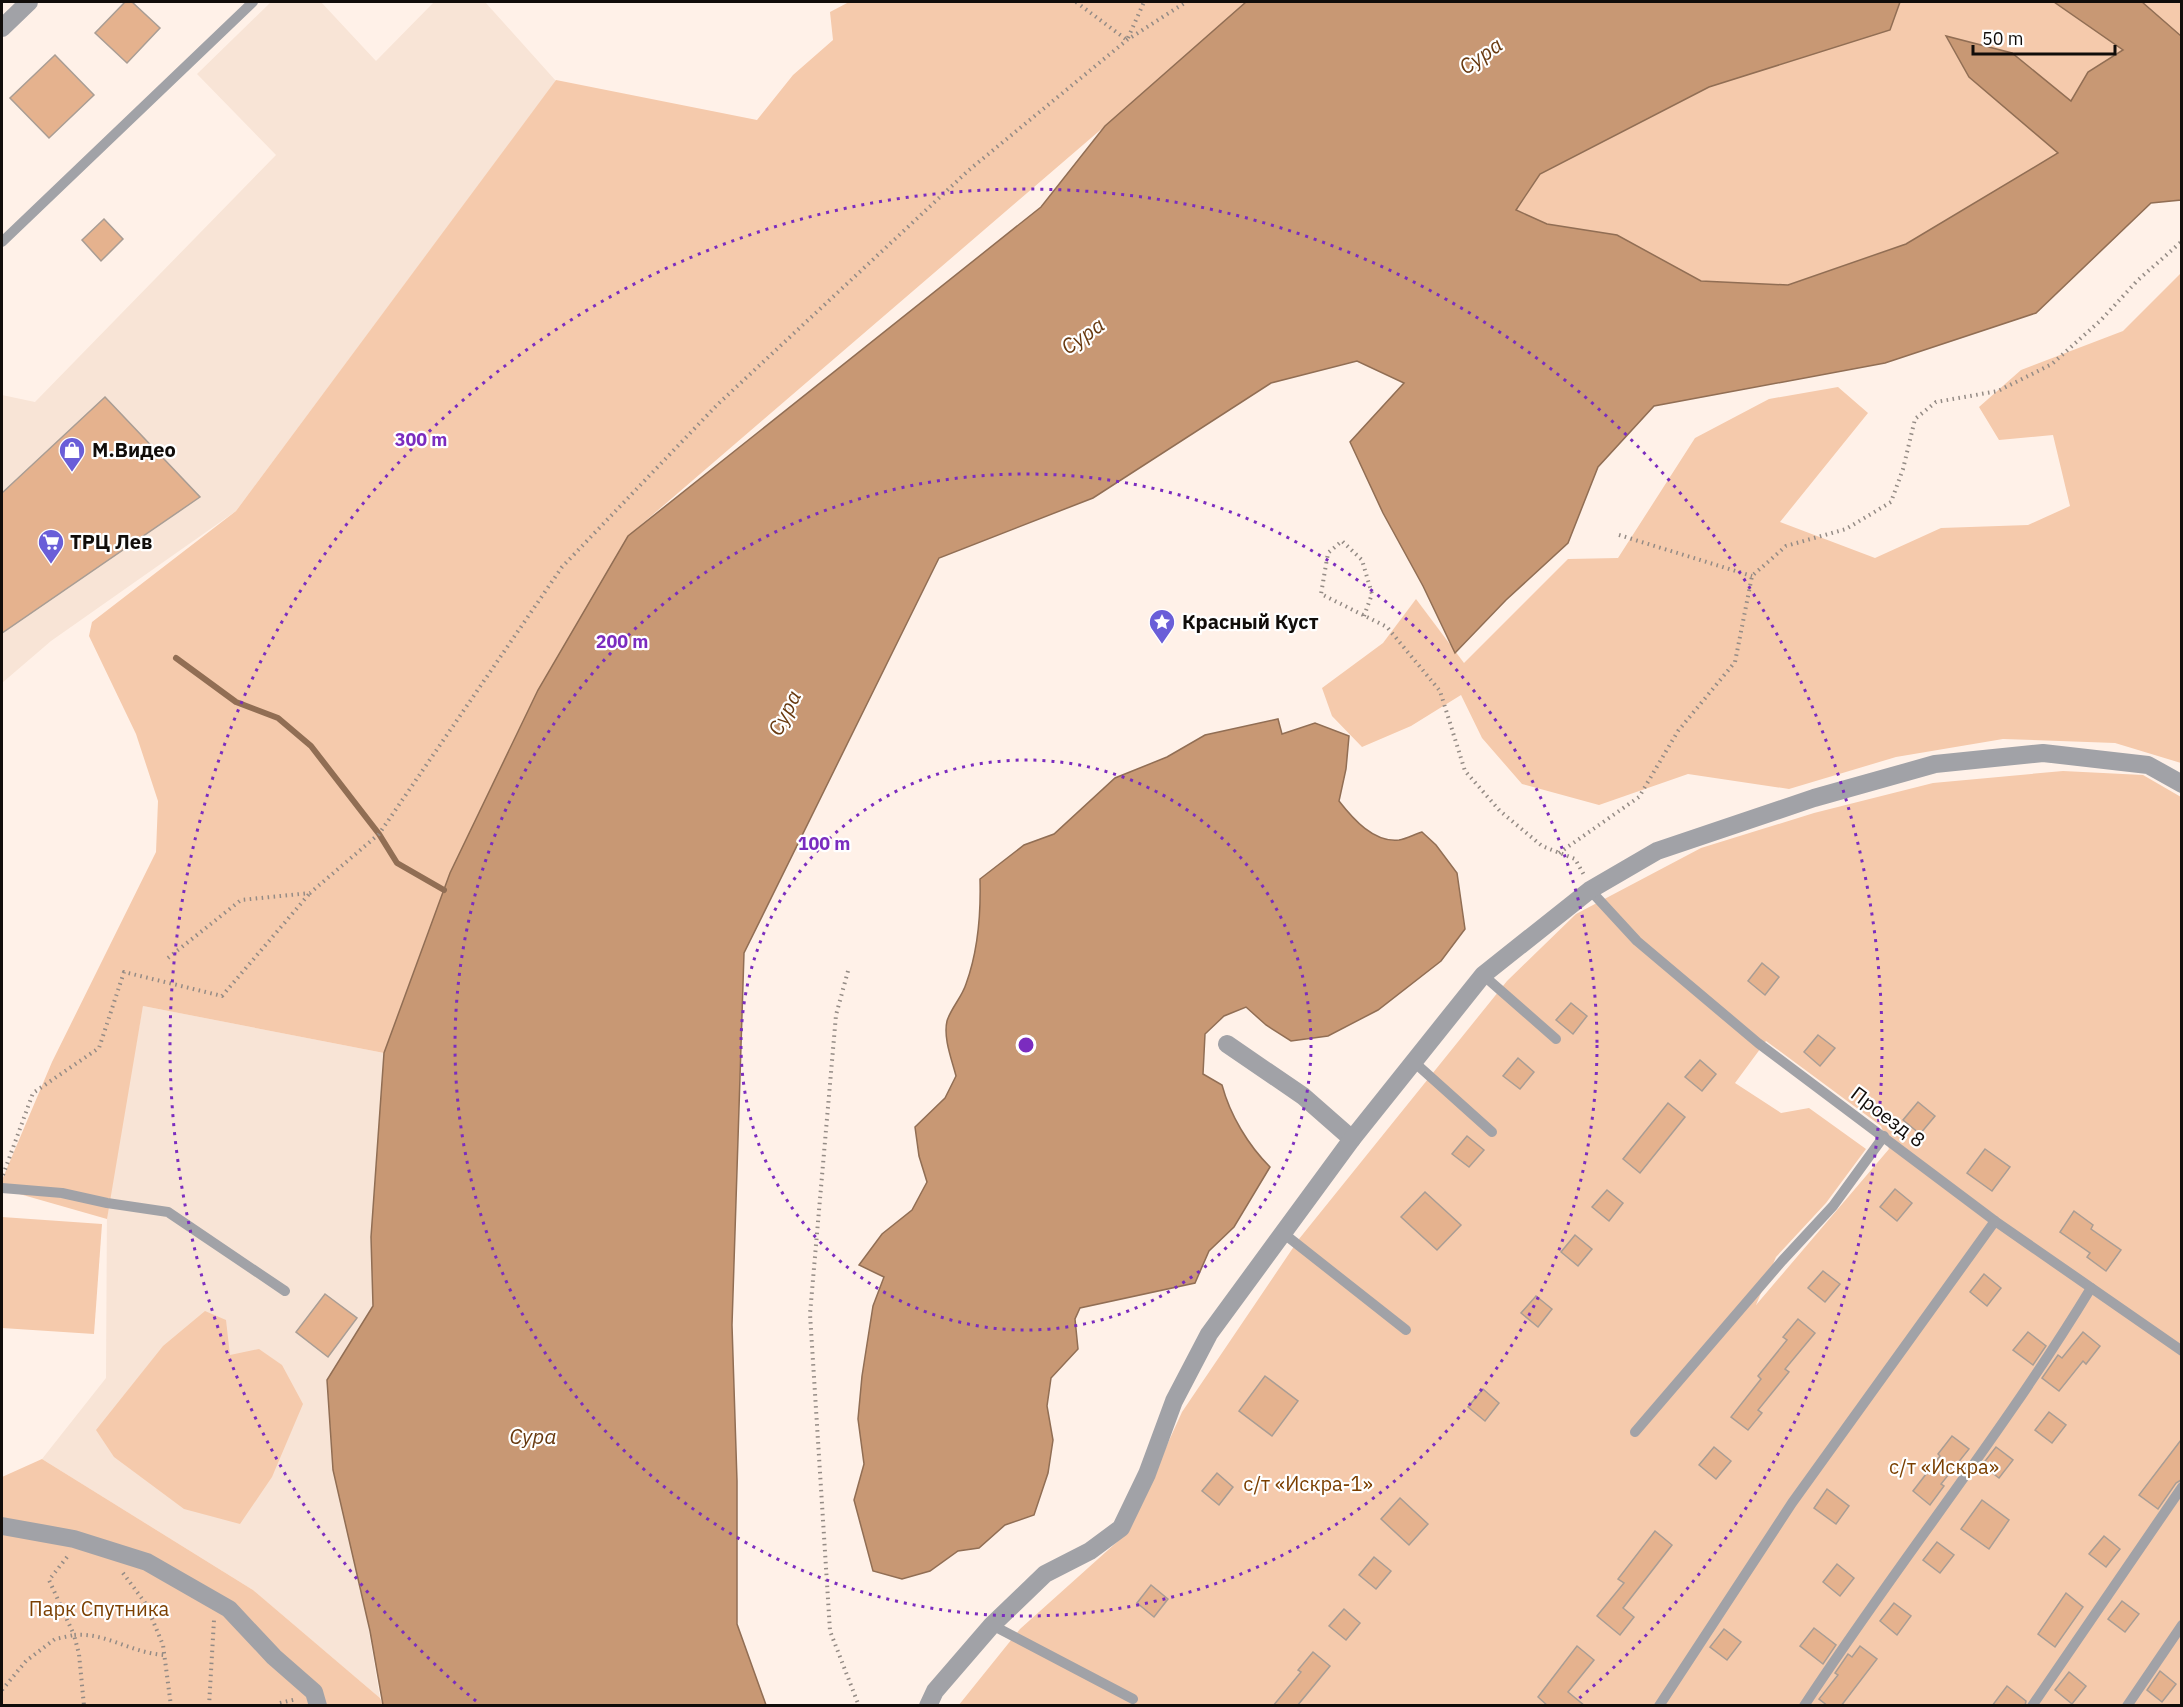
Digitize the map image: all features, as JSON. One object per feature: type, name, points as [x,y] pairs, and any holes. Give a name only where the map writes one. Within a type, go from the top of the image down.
[{"type":"street","points":[[2,28],[29,2]]},
{"type":"street","points":[[928,1706],[935,1691],[992,1625],[1045,1574],[1090,1551],[1121,1528],[1147,1474],[1174,1401],[1209,1334],[1352,1139],[1483,975],[1590,890],[1657,851],[1814,798],[1935,764],[2043,753],[2148,765],[2181,784]]},
{"type":"street","points":[[1227,1044],[1303,1096],[1352,1139]]},
{"type":"street","points":[[2,1526],[74,1539],[147,1562],[229,1609],[274,1657],[314,1692],[310,1702]]},
{"type":"lane","points":[[2,242],[253,2]]},
{"type":"lane","name":"Проезд 8","points":[[1590,890],[1637,941],[1758,1043],[1995,1221],[2181,1351]]},
{"type":"lane","points":[[1483,975],[1556,1039]]},
{"type":"lane","points":[[1414,1062],[1492,1132]]},
{"type":"lane","points":[[1635,1432],[1782,1261],[1833,1206],[1884,1136]]},
{"type":"lane","points":[[2,1188],[62,1193],[107,1203],[168,1212],[285,1292]]},
{"type":"lane","points":[[1659,1706],[1792,1503],[1995,1221]]},
{"type":"lane","points":[[1283,1233],[1406,1330]]},
{"type":"lane","points":[[1804,1706],[1856,1627],[2024,1395],[2091,1288]]},
{"type":"lane","points":[[2032,1706],[2181,1487]]},
{"type":"lane","points":[[2127,1706],[2181,1624]]},
{"type":"lane","points":[[992,1625],[1133,1699]]},
{"type":"path","points":[[1076,2],[1127,40]]},
{"type":"path","points":[[1127,40],[1144,2]]},
{"type":"path","points":[[2,1178],[33,1093],[99,1048],[124,972],[222,996],[309,893],[379,834],[562,567],[717,405],[969,170],[1127,40],[1186,2]]},
{"type":"path","points":[[1559,853],[1639,797],[1678,731],[1736,662],[1752,576],[1786,546],[1846,529],[1891,502],[1903,470],[1915,419],[1936,402],[1998,391],[2052,364],[2101,320],[2137,281],[2181,241]]},
{"type":"path","points":[[1619,535],[1752,576]]},
{"type":"path","points":[[1365,616],[1372,594],[1362,561],[1342,541],[1328,553],[1321,594],[1365,616],[1387,627],[1440,691],[1465,771],[1500,812],[1542,846],[1575,859],[1590,890]]},
{"type":"path","points":[[168,958],[241,900],[309,893]]},
{"type":"path","points":[[848,971],[836,1016],[810,1314],[830,1631],[859,1706]]},
{"type":"path","points":[[72,1551],[49,1580],[74,1635],[79,1654],[84,1706]]},
{"type":"path","points":[[121,1571],[146,1604],[163,1645],[171,1706]]},
{"type":"path","points":[[209,1706],[216,1602]]},
{"type":"path","points":[[2,1690],[13,1675],[55,1639],[86,1634],[150,1654],[165,1655]]},
{"type":"path","points":[[279,1704],[310,1702]]},
{"type":"shaded area","points":[[271,2],[321,2],[376,61],[434,2],[485,2],[556,81],[236,511],[51,641],[2,683],[2,395],[35,402],[276,155],[197,74]]},
{"type":"shaded area","points":[[143,1006],[384,1053],[371,1237],[373,1306],[327,1381],[380,1698],[253,1590],[42,1459],[106,1378],[107,1203]]},
{"type":"green space","points":[[849,2],[1246,2],[628,536],[428,932],[384,1053],[143,1006],[107,1219],[2,1189],[2,1180],[52,1062],[156,852],[158,801],[136,734],[89,636],[92,622],[236,511],[556,80],[757,120],[793,75],[833,40],[830,12]]},
{"type":"green space","points":[[1900,2],[2054,2],[2124,50],[2088,72],[2071,101],[2012,53],[1946,37],[1969,77],[2059,153],[1906,244],[1788,285],[1701,281],[1617,235],[1547,224],[1516,211],[1540,174],[1709,87],[1889,30]]},
{"type":"green space","points":[[2142,2],[2181,2],[2181,36],[2144,5]]},
{"type":"green space","points":[[2181,273],[2181,763],[2115,743],[2003,739],[1896,757],[1789,789],[1688,774],[1599,805],[1522,784],[1482,738],[1461,695],[1411,726],[1362,747],[1332,716],[1322,688],[1383,643],[1416,599],[1464,663],[1568,559],[1618,558],[1695,438],[1769,399],[1838,387],[1868,413],[1780,522],[1875,558],[1941,528],[2028,525],[2070,506],[2053,435],[1999,440],[1979,407],[2021,370],[2123,331]]},
{"type":"green space","points":[[2063,771],[2143,775],[2181,797],[2181,1705],[958,1706],[1020,1629],[1127,1533],[1182,1412],[1299,1239],[1507,981],[1576,914],[1701,848],[1814,813],[1933,783]],"holes":[[[1766,1041],[1881,1126],[1889,1149],[1756,1305],[1776,1257],[1826,1203],[1866,1149],[1809,1108],[1781,1113],[1735,1083]]]},
{"type":"green space","points":[[2,1217],[102,1224],[94,1334],[2,1328]]},
{"type":"green space","points":[[205,1311],[226,1320],[230,1355],[259,1349],[282,1365],[303,1404],[272,1477],[240,1524],[184,1509],[114,1457],[96,1430],[163,1346]]},
{"type":"green space","name":"Парк Спутника","points":[[42,1459],[253,1590],[380,1698],[383,1705],[2,1705],[2,1477]]},
{"type":"water","name":"Сура","points":[[1246,2],[1900,2],[1890,30],[1709,87],[1540,174],[1516,210],[1547,224],[1617,235],[1701,281],[1788,285],[1906,244],[2058,153],[1969,77],[1946,36],[2012,53],[2071,101],[2088,72],[2123,50],[2054,2],[2142,2],[2181,36],[2181,200],[2151,203],[2036,313],[1885,363],[1654,406],[1598,467],[1568,543],[1506,600],[1455,653],[1423,586],[1383,513],[1350,442],[1404,383],[1357,361],[1271,383],[1093,498],[939,558],[744,953],[732,1325],[737,1481],[737,1624],[766,1705],[383,1705],[370,1631],[333,1470],[327,1380],[373,1306],[371,1237],[384,1053],[450,873],[538,690],[628,536],[1041,207],[1105,126]]},
{"type":"water","points":[[1278,719],[1282,734],[1315,723],[1349,736],[1346,769],[1339,801],[1358,822],[1381,838],[1399,840],[1422,832],[1436,845],[1457,873],[1465,929],[1441,961],[1378,1010],[1328,1036],[1291,1041],[1266,1025],[1246,1007],[1224,1016],[1205,1034],[1203,1074],[1222,1085],[1241,1129],[1270,1167],[1234,1227],[1209,1251],[1195,1283],[1080,1308],[1075,1319],[1078,1349],[1051,1378],[1047,1406],[1053,1440],[1048,1473],[1034,1515],[1005,1525],[979,1548],[958,1551],[930,1571],[902,1579],[873,1571],[854,1500],[864,1464],[858,1419],[862,1376],[873,1306],[884,1277],[859,1265],[882,1234],[912,1210],[927,1182],[919,1156],[915,1127],[945,1098],[956,1076],[948,1049],[946,1028],[949,1016],[964,989],[976,946],[980,879],[1024,845],[1054,834],[1115,778],[1167,757],[1205,735]]},
{"type":"building","points":[[125,2],[132,2],[160,28],[127,63],[95,33]]},
{"type":"building","points":[[55,55],[94,95],[49,138],[10,98]]},
{"type":"building","points":[[104,219],[123,239],[101,261],[82,240]]},
{"type":"building","name":"ТРЦ Лев","points":[[105,397],[200,497],[2,633],[2,493]]},
{"type":"building","points":[[1762,963],[1779,977],[1765,995],[1748,981]]},
{"type":"building","points":[[1571,1003],[1587,1016],[1573,1034],[1556,1020]]},
{"type":"building","points":[[1818,1035],[1835,1048],[1820,1066],[1804,1052]]},
{"type":"building","points":[[1518,1058],[1534,1072],[1520,1089],[1503,1076]]},
{"type":"building","points":[[1700,1060],[1716,1074],[1702,1091],[1685,1077]]},
{"type":"building","points":[[1918,1102],[1935,1116],[1920,1134],[1903,1120]]},
{"type":"building","points":[[1668,1103],[1685,1117],[1640,1173],[1623,1159]]},
{"type":"building","points":[[1467,1136],[1484,1150],[1469,1167],[1452,1154]]},
{"type":"building","points":[[1985,1149],[2010,1167],[1992,1191],[1967,1173]]},
{"type":"building","points":[[1895,1189],[1912,1203],[1897,1221],[1880,1207]]},
{"type":"building","points":[[1607,1190],[1623,1203],[1609,1221],[1592,1207]]},
{"type":"building","points":[[1425,1192],[1461,1225],[1437,1250],[1401,1217]]},
{"type":"building","points":[[2074,1211],[2093,1225],[2091,1229],[2121,1250],[2106,1271],[2087,1257],[2090,1253],[2060,1232]]},
{"type":"building","points":[[1575,1235],[1592,1249],[1578,1266],[1561,1252]]},
{"type":"building","points":[[1823,1271],[1840,1284],[1825,1302],[1808,1288]]},
{"type":"building","points":[[1984,1274],[2001,1288],[1987,1306],[1970,1292]]},
{"type":"building","points":[[325,1294],[357,1318],[328,1357],[296,1332]]},
{"type":"building","points":[[1536,1296],[1552,1309],[1538,1327],[1521,1313]]},
{"type":"building","points":[[1798,1319],[1815,1333],[1785,1369],[1789,1372],[1758,1410],[1762,1413],[1748,1430],[1731,1417],[1761,1379],[1758,1376],[1787,1340],[1783,1337]]},
{"type":"building","points":[[2028,1332],[2046,1346],[2033,1365],[2013,1350]]},
{"type":"building","points":[[2083,1332],[2100,1346],[2086,1364],[2083,1361],[2059,1391],[2042,1378],[2058,1355],[2062,1358]]},
{"type":"building","points":[[1265,1376],[1298,1401],[1272,1436],[1239,1411]]},
{"type":"building","points":[[1483,1389],[1499,1403],[1485,1421],[1468,1407]]},
{"type":"building","points":[[2049,1412],[2066,1425],[2052,1443],[2035,1430]]},
{"type":"building","points":[[1952,1436],[1969,1449],[1941,1484],[1944,1486],[1930,1505],[1913,1491]]},
{"type":"building","points":[[2181,1440],[2181,1480],[2176,1483],[2158,1509],[2139,1495]]},
{"type":"building","points":[[1714,1447],[1731,1461],[1716,1479],[1699,1465]]},
{"type":"building","points":[[1996,1447],[2013,1460],[1999,1478],[1982,1465]]},
{"type":"building","points":[[1217,1473],[1233,1487],[1219,1505],[1202,1491]]},
{"type":"building","points":[[1827,1489],[1849,1506],[1836,1524],[1814,1508]]},
{"type":"building","points":[[1400,1498],[1428,1524],[1409,1545],[1381,1519]]},
{"type":"building","points":[[1982,1500],[2009,1520],[1989,1549],[1961,1529]]},
{"type":"building","points":[[1655,1531],[1672,1545],[1623,1608],[1634,1617],[1620,1635],[1597,1616],[1624,1583],[1618,1579]]},
{"type":"building","points":[[2104,1536],[2120,1549],[2106,1567],[2089,1554]]},
{"type":"building","points":[[1937,1542],[1954,1555],[1940,1573],[1923,1560]]},
{"type":"building","points":[[1374,1557],[1391,1571],[1376,1589],[1359,1575]]},
{"type":"building","points":[[1837,1564],[1854,1578],[1840,1596],[1823,1582]]},
{"type":"building","points":[[1151,1585],[1168,1599],[1154,1617],[1137,1603]]},
{"type":"building","points":[[2066,1593],[2083,1607],[2055,1647],[2038,1634]]},
{"type":"building","points":[[2122,1601],[2139,1614],[2125,1632],[2108,1619]]},
{"type":"building","points":[[1894,1603],[1911,1616],[1897,1635],[1880,1621]]},
{"type":"building","points":[[1344,1609],[1360,1623],[1346,1640],[1329,1626]]},
{"type":"building","points":[[1814,1628],[1836,1645],[1823,1664],[1800,1646]]},
{"type":"building","points":[[1724,1629],[1741,1642],[1727,1660],[1710,1647]]},
{"type":"building","points":[[1577,1646],[1594,1660],[1568,1692],[1585,1706],[1548,1706],[1538,1697]]},
{"type":"building","points":[[1860,1646],[1877,1659],[1841,1706],[1828,1706],[1819,1699],[1838,1675],[1835,1673],[1848,1654],[1852,1657]]},
{"type":"building","points":[[1313,1652],[1330,1666],[1297,1706],[1273,1706],[1301,1672],[1298,1670]]},
{"type":"building","points":[[2160,1671],[2176,1684],[2162,1702],[2147,1690]]},
{"type":"building","points":[[2069,1672],[2086,1686],[2072,1704],[2055,1690]]},
{"type":"building","points":[[2007,1686],[2026,1701],[2025,1706],[1992,1706]]},
{"type":"waterway","points":[[176,658],[236,702],[278,718],[311,746],[379,834],[397,863],[444,890]]},
{"type":"place","name":"М.Видео","points":[[72,473]]},
{"type":"place","name":"ТРЦ Лев","points":[[51,565]]},
{"type":"place","name":"Красный Куст","points":[[1162,645]]},
{"type":"park label","name":"с/т «Искра»","points":[[1944,1467]]},
{"type":"park label","name":"с/т «Искра-1»","points":[[1308,1484]]}]
